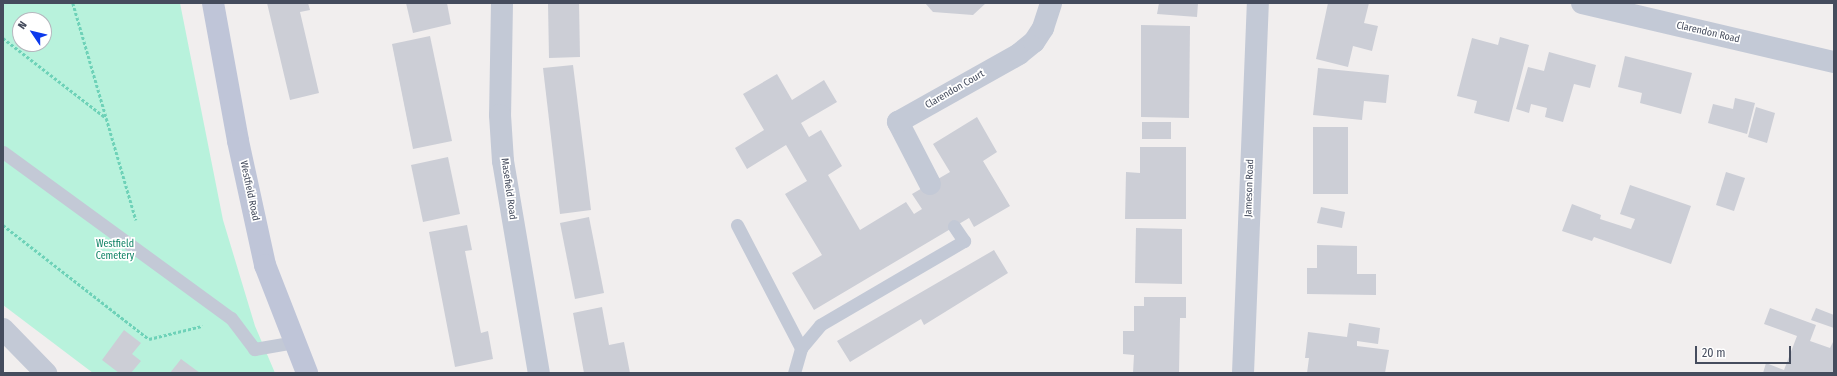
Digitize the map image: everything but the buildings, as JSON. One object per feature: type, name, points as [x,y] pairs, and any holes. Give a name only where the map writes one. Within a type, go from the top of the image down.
[{"type":"street","name":"Westfield Road","points":[[213,3],[238,141],[265,265],[307,373]]},
{"type":"street","name":"Masefield Road","points":[[502,3],[500,115],[503,161],[539,373]]},
{"type":"street","name":"Clarendon Court","points":[[930,184],[898,122],[1018,54],[1034,42],[1043,28],[1051,3]]},
{"type":"street","name":"Jameson Road","points":[[1243,373],[1258,3]]},
{"type":"street","name":"Clarendon Road","points":[[1582,3],[1834,62]]},
{"type":"street","points":[[3,329],[46,373]]},
{"type":"lane","points":[[3,152],[232,318],[254,350],[295,342]]},
{"type":"lane","points":[[737,226],[801,348]]},
{"type":"lane","points":[[794,373],[801,348],[820,325],[964,241],[954,226]]},
{"type":"path","points":[[73,3],[147,257]]},
{"type":"path","points":[[3,38],[106,118]]},
{"type":"path","points":[[3,225],[149,339],[232,318]]},
{"type":"green space","name":"Westfield Cemetery","points":[[3,3],[180,3],[223,220],[255,326],[275,373],[93,373],[3,305]]}]
